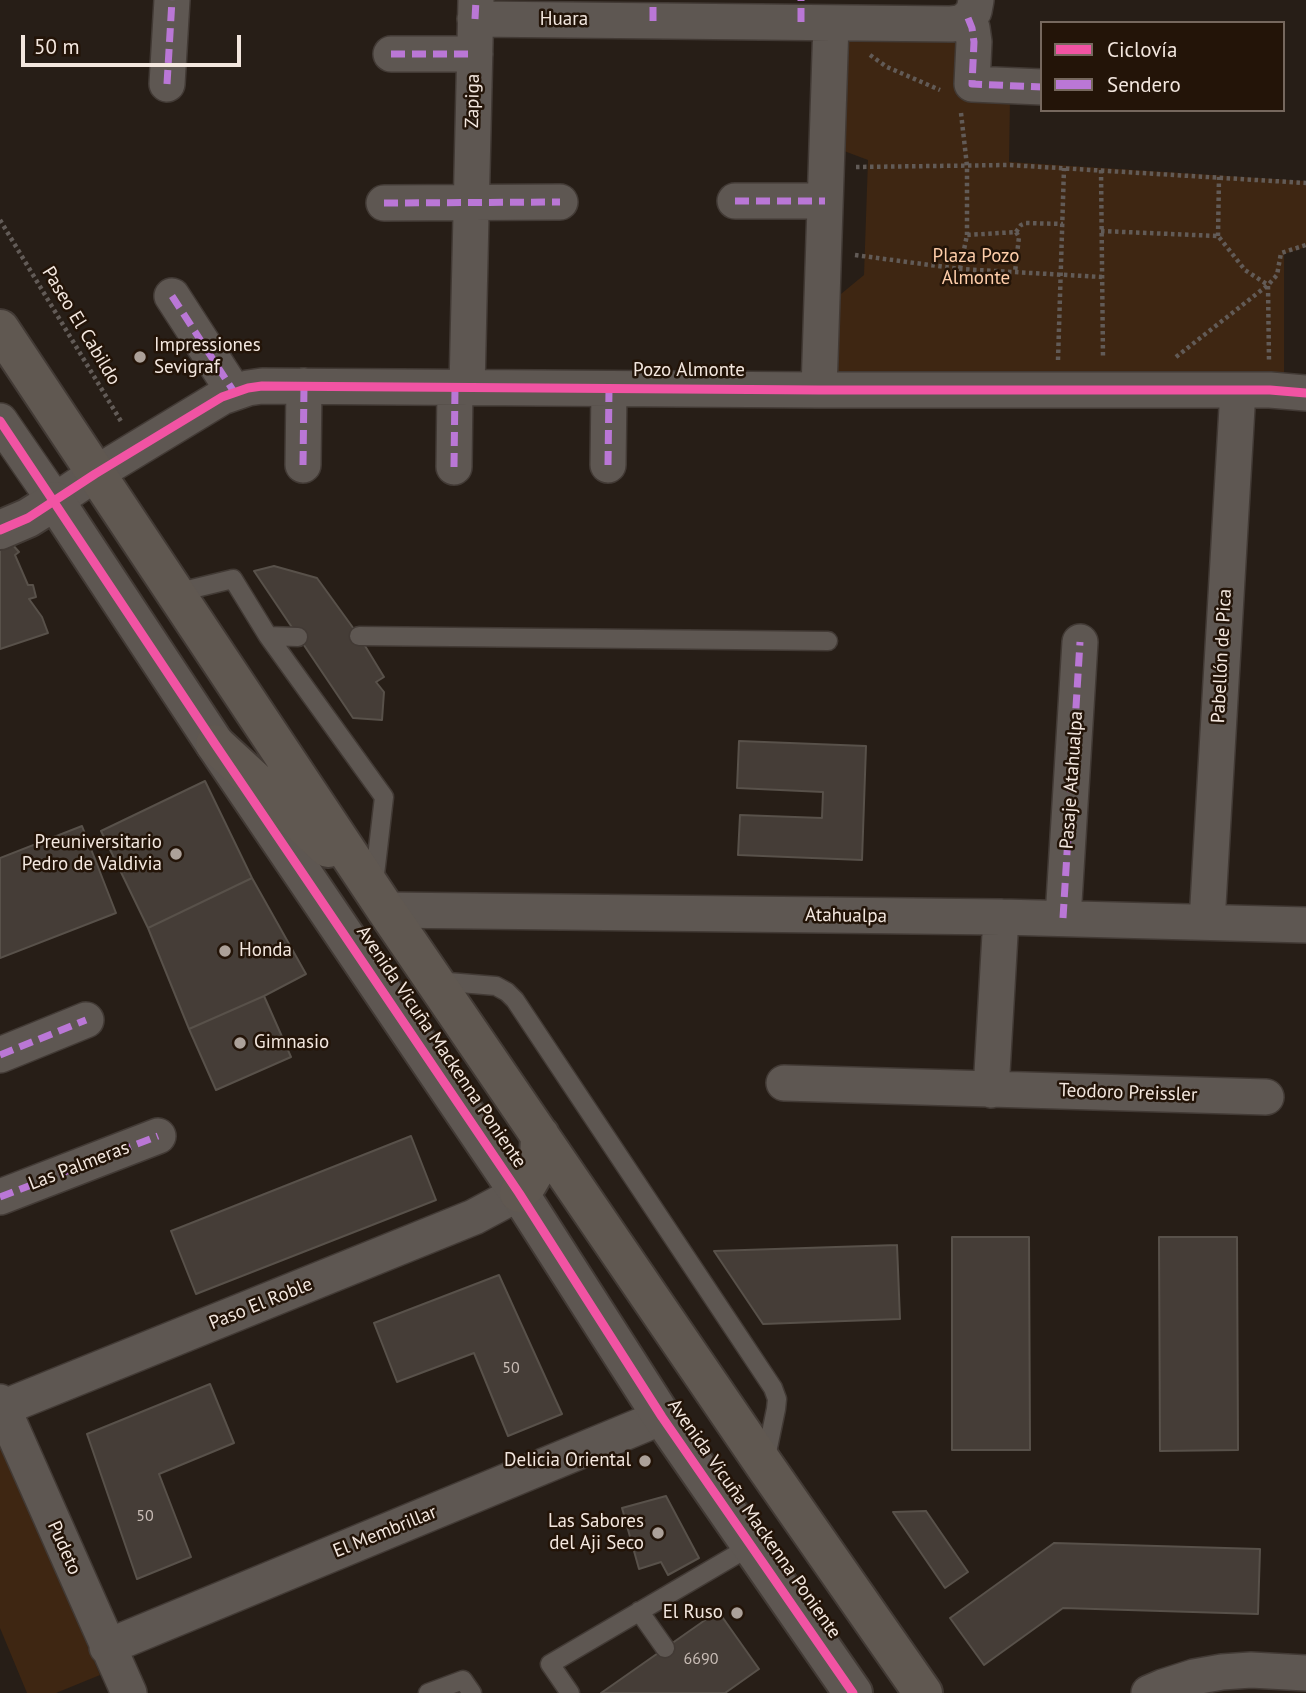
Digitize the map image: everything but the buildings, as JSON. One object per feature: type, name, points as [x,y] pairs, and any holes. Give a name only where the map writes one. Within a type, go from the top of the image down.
[{"type":"main road","name":"Avenida Vicuña Mackenna Poniente","points":[[0,329],[380,900],[923,1693]]},
{"type":"main road","points":[[215,744],[380,900]]},
{"type":"main road","points":[[519,1193],[535,1171],[539,1159],[540,1135]]},
{"type":"main road","points":[[880,1631],[894,1693]]},
{"type":"street","points":[[167,84],[172,0]]},
{"type":"street","points":[[972,9],[972,84],[1040,87]]},
{"type":"street","name":"Huara","points":[[475,10],[653,10],[816,22],[951,24],[960,23],[972,9]]},
{"type":"street","name":"Zapiga","points":[[461,388],[471,203],[475,10]]},
{"type":"street","points":[[816,22],[827,167],[819,390]]},
{"type":"street","points":[[391,54],[474,54]]},
{"type":"street","points":[[735,201],[825,201]]},
{"type":"street","points":[[384,203],[560,202]]},
{"type":"street","points":[[172,296],[234,392]]},
{"type":"street","name":"Pozo Almonte","points":[[55,501],[222,397],[262,386],[1270,390],[1306,393]]},
{"type":"street","points":[[303,465],[304,386]]},
{"type":"street","points":[[454,467],[461,388]]},
{"type":"street","name":"Pozo Almonte","points":[[608,388],[608,465]]},
{"type":"street","name":"Pabellón de Pica","points":[[1207,922],[1238,390]]},
{"type":"street","name":"Avenida Vicuña Mackenna Poniente","points":[[0,421],[519,1193],[662,1417],[853,1693]]},
{"type":"street","points":[[0,530],[28,518],[55,501]]},
{"type":"street","name":"Pasaje Atahualpa","points":[[1063,918],[1080,642]]},
{"type":"street","name":"Atahualpa","points":[[380,900],[1306,925]]},
{"type":"street","points":[[991,1090],[1001,917]]},
{"type":"street","points":[[0,1055],[86,1020]]},
{"type":"street","name":"Teodoro Preissler","points":[[784,1083],[1266,1097]]},
{"type":"street","name":"Las Palmeras","points":[[0,1197],[158,1136]]},
{"type":"street","name":"Paso El Roble","points":[[1,1406],[474,1217],[519,1193]]},
{"type":"street","name":"Pudeto","points":[[1,1406],[107,1647],[116,1689]]},
{"type":"street","name":"El Membrillar","points":[[107,1647],[662,1417]]},
{"type":"street","points":[[1149,1693],[1194,1677],[1222,1672],[1306,1672]]},
{"type":"lane","points":[[175,593],[233,579],[268,636],[384,797],[380,900]]},
{"type":"lane","points":[[268,636],[298,637]]},
{"type":"lane","points":[[359,636],[828,641]]},
{"type":"lane","points":[[435,981],[496,986],[515,1000],[773,1388],[777,1399],[776,1409],[765,1465]]},
{"type":"lane","points":[[570,1693],[550,1664],[751,1546]]},
{"type":"lane","points":[[639,1611],[665,1648]]},
{"type":"lane","points":[[428,1693],[463,1680],[472,1693]]},
{"type":"path","points":[[816,22],[860,47],[887,67],[943,91]]},
{"type":"path","points":[[959,101],[967,166],[967,234],[960,269]]},
{"type":"path","points":[[827,167],[1009,165],[1306,183]]},
{"type":"path","points":[[1064,168],[1058,361],[1069,360]]},
{"type":"path","points":[[1101,170],[1103,360],[1115,361]]},
{"type":"path","points":[[1219,177],[1218,236],[1245,270],[1268,285]]},
{"type":"path","points":[[967,234],[1016,232],[1026,223],[1063,225]]},
{"type":"path","points":[[1101,231],[1218,236]]},
{"type":"path","points":[[1015,272],[1019,237],[1016,232]]},
{"type":"path","points":[[1170,360],[1268,285],[1278,275],[1281,253],[1306,245]]},
{"type":"path","points":[[823,251],[960,269],[1102,277]]},
{"type":"path","points":[[1268,285],[1269,363]]},
{"type":"green space","name":"Plaza Pozo Almonte","points":[[856,29],[963,36],[1010,98],[1009,162],[1306,181],[1306,247],[1284,254],[1284,383],[830,374],[830,303],[864,275],[868,160],[836,148],[839,45]]},
{"type":"green space","points":[[0,1436],[100,1675],[56,1693],[27,1693],[0,1628]]},
{"type":"marked path","points":[[167,84],[172,0]]},
{"type":"marked path","points":[[475,19],[476,0]]},
{"type":"marked path","points":[[653,0],[653,21]]},
{"type":"marked path","points":[[801,0],[801,22]]},
{"type":"marked path","points":[[968,18],[974,42],[972,84],[1040,87]]},
{"type":"marked path","points":[[391,54],[475,54]]},
{"type":"marked path","points":[[735,201],[825,201]]},
{"type":"marked path","points":[[384,203],[560,202]]},
{"type":"marked path","points":[[172,296],[234,392]]},
{"type":"marked path","points":[[303,465],[304,386]]},
{"type":"marked path","points":[[454,467],[455,388]]},
{"type":"marked path","points":[[608,465],[609,389]]},
{"type":"marked path","points":[[1063,918],[1080,642]]},
{"type":"marked path","points":[[0,1055],[86,1020]]},
{"type":"marked path","points":[[0,1197],[158,1136]]},
{"type":"cycle path","points":[[0,530],[28,518],[222,397],[262,386],[1270,390],[1306,393]]},
{"type":"cycle path","points":[[0,421],[519,1193],[662,1417],[853,1693]]},
{"type":"place","name":"Impressiones Sevigraf","points":[[140,357]]},
{"type":"place","name":"Preuniversitario Pedro de Valdivia","points":[[176,854]]},
{"type":"place","name":"Honda","points":[[225,951]]},
{"type":"place","name":"Gimnasio","points":[[240,1043]]},
{"type":"place","name":"Delicia Oriental","points":[[645,1461]]},
{"type":"place","name":"Las Sabores del Aji Seco","points":[[658,1533]]},
{"type":"place","name":"El Ruso","points":[[737,1613]]}]
